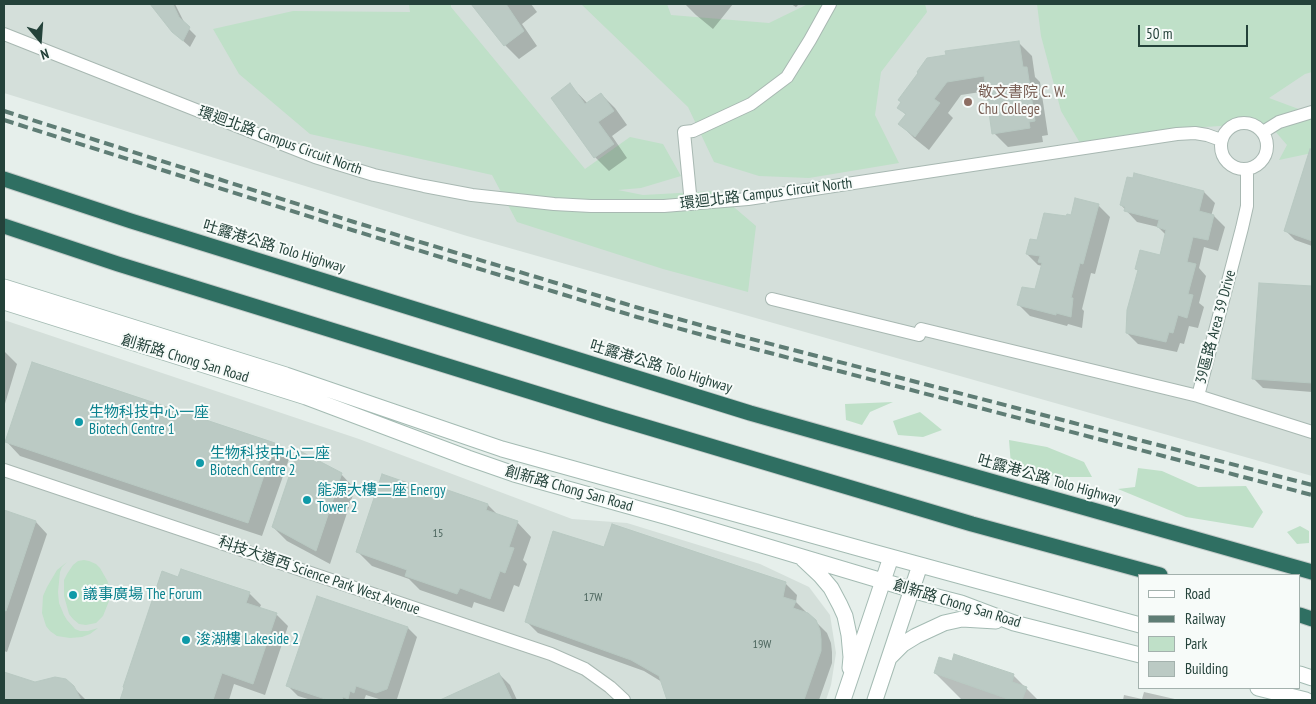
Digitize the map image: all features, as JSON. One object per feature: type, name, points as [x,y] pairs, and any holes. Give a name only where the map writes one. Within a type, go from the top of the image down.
[{"type":"highway","name":"吐露港公路 Tolo Highway","points":[[4,179],[131,221],[750,413],[1312,572]]},
{"type":"highway","points":[[4,226],[118,264],[606,415],[972,524],[1156,574]]},
{"type":"main road","name":"創新路 Chong San Road","points":[[4,287],[286,375],[502,449],[1138,623]]},
{"type":"main road","name":"創新路 Chong San Road","points":[[4,302],[282,388],[514,474],[961,603],[1014,622],[1138,654]]},
{"type":"main road","points":[[800,557],[831,588],[845,616],[849,635],[849,685]]},
{"type":"main road","points":[[843,700],[891,557]]},
{"type":"main road","points":[[875,700],[920,565]]},
{"type":"main road","points":[[889,658],[903,644],[916,636],[954,620],[1014,622]]},
{"type":"main road","points":[[1262,689],[1306,700]]},
{"type":"street","points":[[691,204],[684,132],[700,128],[751,104],[787,77],[830,4]]},
{"type":"street","name":"環迴北路 Campus Circuit North","points":[[4,34],[316,157],[374,175],[472,195],[525,202],[591,206],[691,204],[758,198],[1177,134],[1195,133],[1221,140]]},
{"type":"street","points":[[1263,132],[1279,122],[1312,112]]},
{"type":"street","points":[[1236,124],[1251,124],[1263,132],[1267,147],[1261,161],[1255,166],[1240,169],[1232,166],[1222,155],[1221,140],[1224,133],[1236,124]]},
{"type":"street","name":"39區路 Area 39 Drive","points":[[1247,168],[1246,213],[1198,396],[1312,432]]},
{"type":"street","points":[[772,299],[919,335],[921,329],[1198,396]]},
{"type":"street","name":"科技大道西 Science Park West Avenue","points":[[4,470],[551,654],[585,670],[610,687],[624,700]]},
{"type":"shaded area","points":[[4,4],[1312,4],[1312,476],[467,236],[4,93]]},
{"type":"shaded area","points":[[4,320],[359,439],[572,519],[627,523],[760,564],[809,587],[830,615],[836,653],[831,685],[826,700],[4,700]]},
{"type":"green space","points":[[409,4],[451,4],[451,7],[585,169],[630,137],[663,144],[681,176],[641,188],[618,190],[643,195],[715,191],[756,226],[748,292],[663,269],[517,222],[492,175],[310,134],[239,74],[213,29],[293,11],[410,12]]},
{"type":"green space","points":[[581,4],[667,4],[671,15],[769,23],[808,4],[925,4],[927,12],[881,72],[875,115],[899,163],[809,178],[759,176],[714,162],[688,107]]},
{"type":"green space","points":[[1037,4],[1312,4],[1312,72],[1305,74],[1269,98],[1312,114],[1312,153],[1279,160],[1287,145],[1268,123],[1173,129],[1080,143],[1061,111],[1041,36]]},
{"type":"green space","points":[[893,402],[870,412],[862,425],[846,420],[845,404]]},
{"type":"green space","points":[[920,412],[942,430],[923,437],[898,435],[893,421]]},
{"type":"green space","points":[[1009,440],[1047,447],[1084,462],[1092,477],[1061,477],[1039,474],[1011,465]]},
{"type":"green space","points":[[1138,468],[1162,471],[1198,487],[1246,486],[1263,512],[1253,528],[1186,517],[1118,489],[1135,487]]},
{"type":"green space","points":[[1300,526],[1309,531],[1309,543],[1297,544],[1287,532]]},
{"type":"green space","points":[[84,560],[96,564],[100,568],[108,582],[109,591],[109,601],[103,616],[96,623],[86,625],[79,624],[69,614],[64,596],[64,580],[67,574],[73,565],[78,561]]},
{"type":"green space","points":[[67,562],[60,572],[58,592],[59,603],[64,615],[75,629],[80,631],[98,628],[82,637],[57,636],[46,626],[42,613],[43,596],[47,587],[57,570]]},
{"type":"building","points":[[150,4],[173,4],[179,17],[190,27],[183,41],[172,32]]},
{"type":"building","points":[[471,4],[506,4],[524,31],[504,46]]},
{"type":"building","name":"敬文書院 C. W. Chu College","points":[[1019,41],[1023,67],[1027,67],[1035,121],[1029,122],[1030,128],[992,134],[984,76],[947,82],[934,99],[940,103],[915,137],[898,124],[906,114],[897,108],[901,102],[898,100],[927,58],[946,55],[945,51]]},
{"type":"building","points":[[570,83],[585,104],[601,93],[614,111],[598,122],[614,144],[594,158],[551,98]]},
{"type":"building","points":[[1310,149],[1312,150],[1312,241],[1284,231]]},
{"type":"building","points":[[1134,173],[1204,191],[1199,211],[1214,215],[1208,240],[1193,237],[1187,262],[1196,264],[1188,294],[1193,295],[1187,318],[1178,315],[1173,333],[1169,332],[1166,342],[1126,333],[1127,310],[1138,270],[1135,269],[1140,250],[1160,255],[1166,230],[1157,227],[1159,220],[1124,211],[1125,207],[1120,205],[1127,177],[1133,178]]},
{"type":"building","points":[[1075,198],[1099,204],[1083,264],[1080,263],[1071,298],[1073,298],[1071,317],[1017,305],[1022,287],[1035,289],[1042,263],[1038,262],[1040,256],[1026,254],[1030,239],[1037,240],[1044,213],[1071,215]]},
{"type":"building","points":[[1259,283],[1312,286],[1312,383],[1252,379]]},
{"type":"building","points":[[32,362],[275,443],[248,523],[5,442]]},
{"type":"building","name":"能源大樓二座 Energy Tower 2","points":[[298,450],[342,473],[316,551],[272,527]]},
{"type":"building","points":[[382,474],[434,492],[436,486],[488,504],[486,510],[518,521],[509,547],[514,548],[505,573],[500,571],[490,599],[460,588],[457,594],[405,576],[407,570],[356,552]]},
{"type":"building","points":[[4,510],[36,521],[6,611],[4,610]]},
{"type":"building","points":[[612,524],[786,582],[783,597],[796,601],[793,608],[808,613],[816,620],[820,630],[821,651],[804,700],[667,700],[659,676],[631,660],[525,622],[553,531],[604,547]]},
{"type":"building","name":"浚湖樓 Lakeside 2","points":[[181,569],[250,592],[246,603],[277,613],[253,684],[222,673],[213,700],[120,700],[162,571],[178,577]]},
{"type":"building","points":[[317,596],[408,627],[387,689],[376,693],[356,686],[354,693],[350,691],[348,699],[343,697],[342,700],[328,700],[286,686]]},
{"type":"building","points":[[954,654],[1014,674],[1012,682],[1027,687],[1022,700],[1011,700],[934,673],[939,657],[952,661]]},
{"type":"building","points":[[4,672],[35,682],[55,677],[66,679],[74,686],[81,700],[4,700]]},
{"type":"building","points":[[499,673],[512,700],[440,700]]},
{"type":"railway","points":[[4,111],[354,222],[639,308],[1312,485]]},
{"type":"railway","points":[[4,120],[352,230],[637,317],[1312,495]]},
{"type":"place","name":"敬文書院 C. W. Chu College","points":[[968,102]]},
{"type":"place","name":"生物科技中心一座 Biotech Centre 1","points":[[79,422]]},
{"type":"place","name":"生物科技中心二座 Biotech Centre 2","points":[[200,463]]},
{"type":"place","name":"能源大樓二座 Energy Tower 2","points":[[307,500]]},
{"type":"place","name":"議事廣場 The Forum","points":[[73,595]]},
{"type":"place","name":"浚湖樓 Lakeside 2","points":[[186,640]]}]
